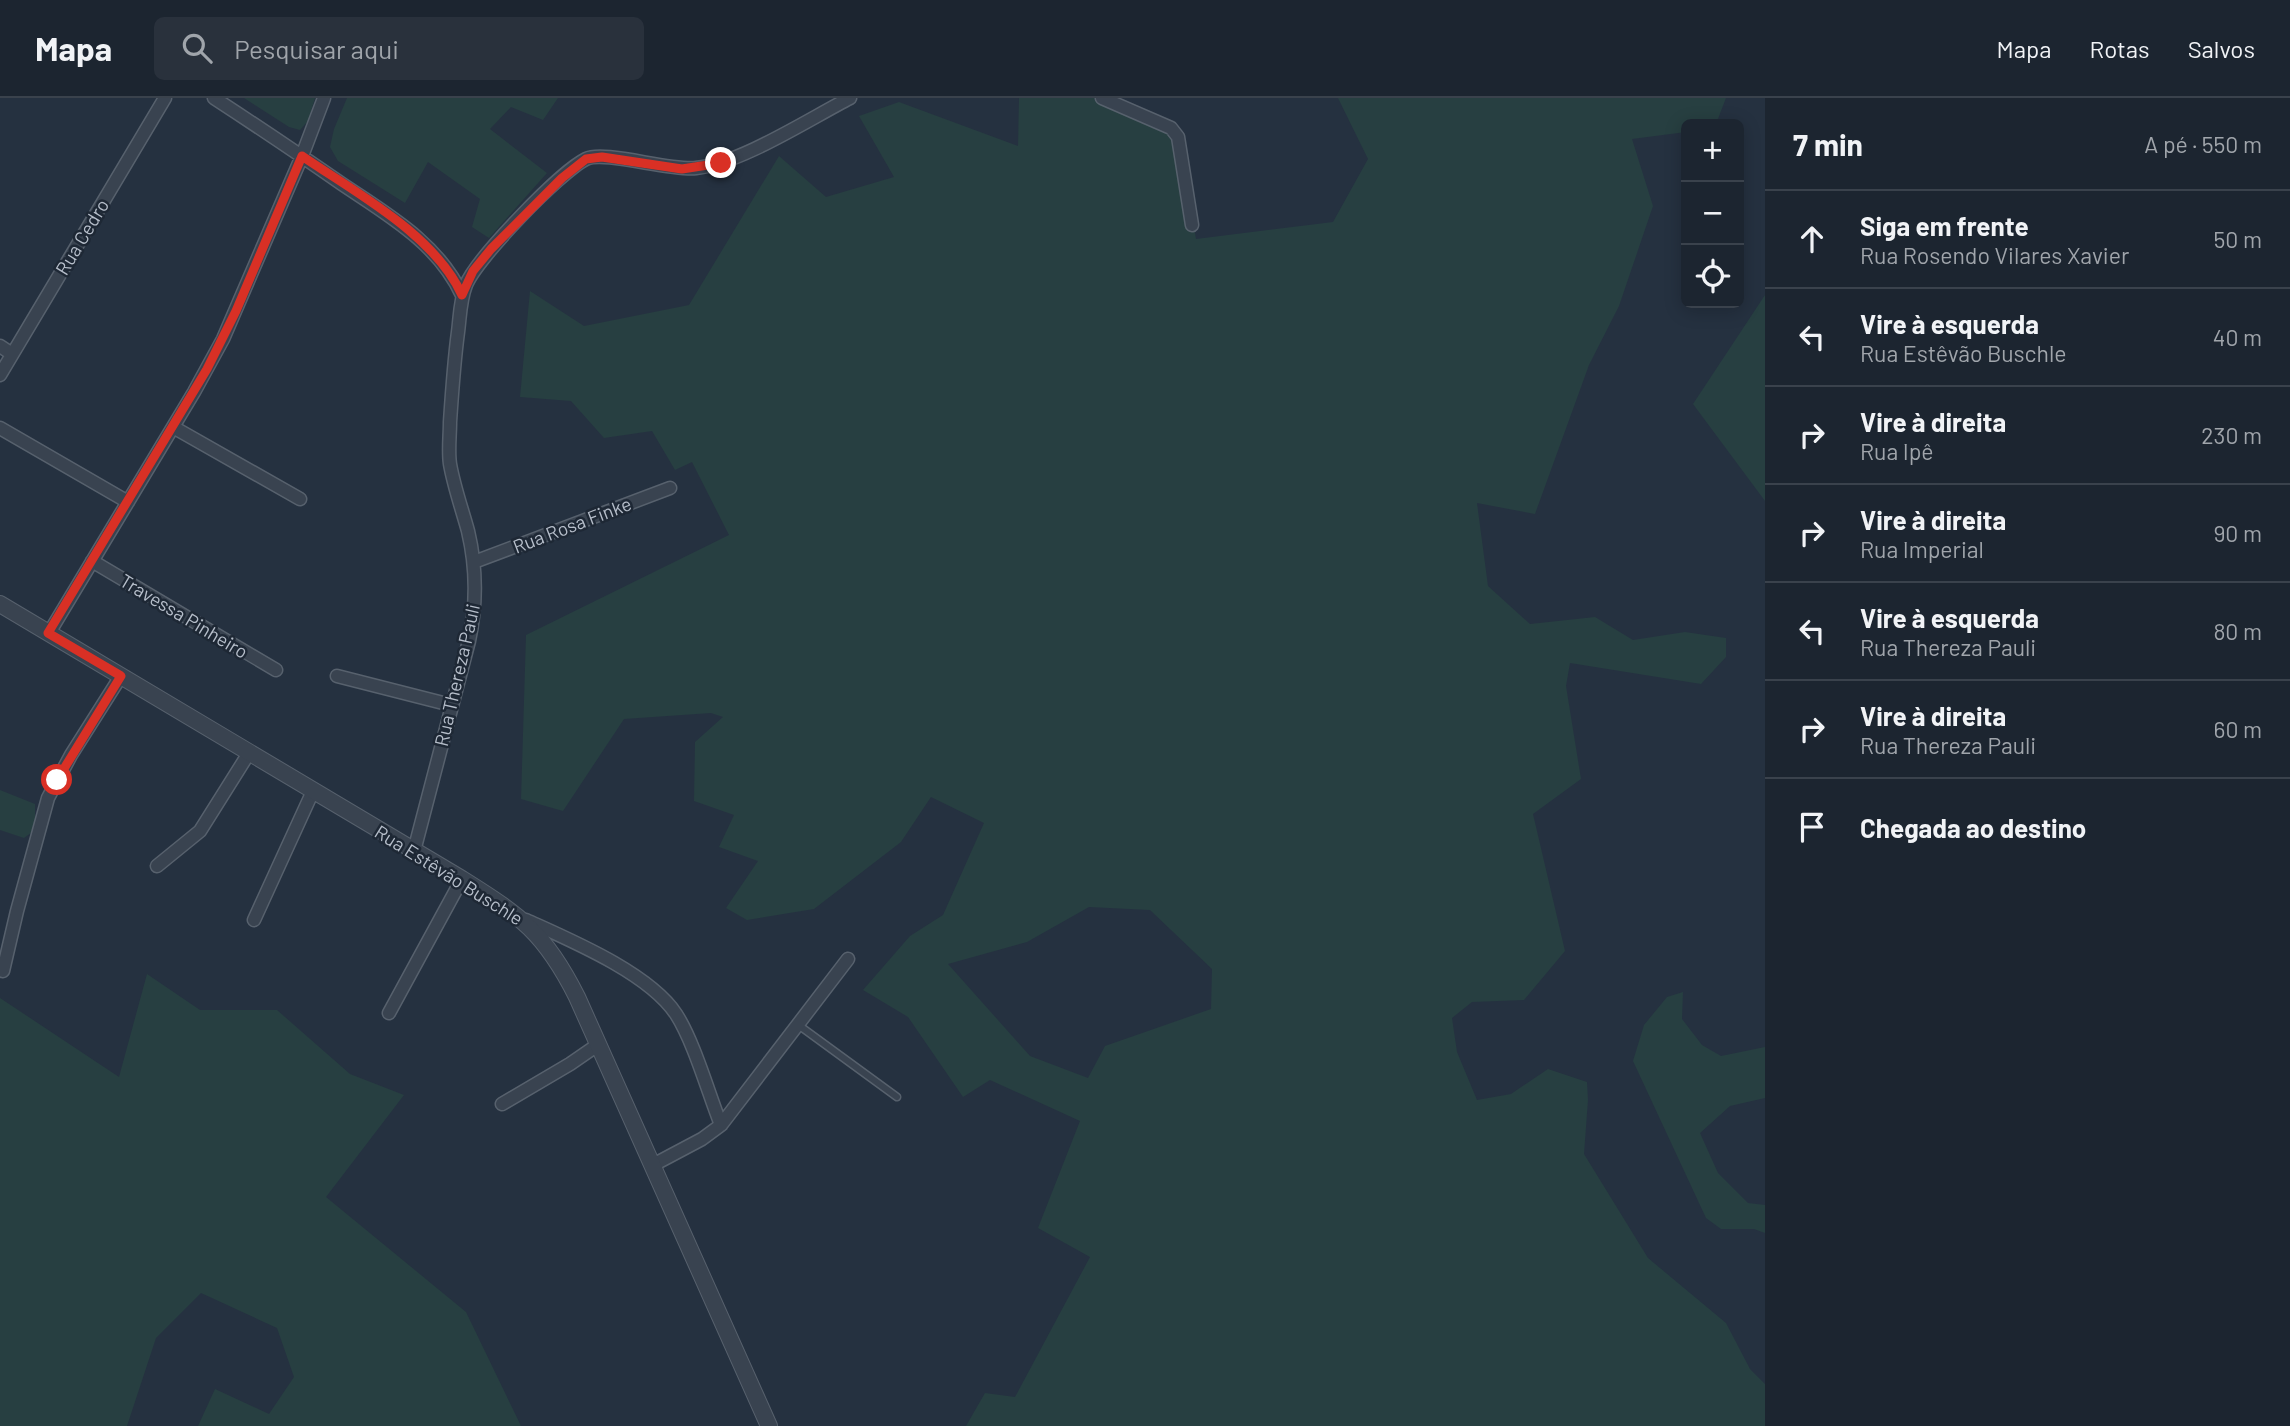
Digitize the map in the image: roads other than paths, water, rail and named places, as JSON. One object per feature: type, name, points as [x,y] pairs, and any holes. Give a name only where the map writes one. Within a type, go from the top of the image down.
[{"type":"street","name":"Rua Cedro","points":[[0,375],[165,98]]},
{"type":"street","points":[[214,98],[394,220],[432,250],[450,273],[462,295]]},
{"type":"street","points":[[48,633],[173,427],[223,338],[302,156],[324,98]]},
{"type":"street","name":"Rua Thereza Pauli","points":[[414,851],[472,628],[474,562],[450,462],[453,375],[462,295],[473,271],[491,249],[562,178],[586,159],[602,157],[682,169],[708,166],[743,154],[850,98]]},
{"type":"street","points":[[1101,98],[1171,128],[1178,137],[1192,225]]},
{"type":"street","points":[[0,346],[12,354]]},
{"type":"street","points":[[173,427],[300,499]]},
{"type":"street","points":[[0,428],[128,502]]},
{"type":"street","name":"Rua Rosa Finke","points":[[474,562],[670,488]]},
{"type":"street","name":"Travessa Pinheiro","points":[[92,561],[276,670]]},
{"type":"street","name":"Rua Estêvão Buschle","points":[[0,604],[462,879],[521,918],[540,935],[556,957],[599,1044],[769,1426]]},
{"type":"street","points":[[3,971],[48,798],[71,755],[121,676]]},
{"type":"street","points":[[337,676],[451,705]]},
{"type":"street","points":[[157,866],[200,831],[249,753]]},
{"type":"street","points":[[254,920],[313,791]]},
{"type":"street","points":[[389,1013],[462,879]]},
{"type":"street","points":[[521,918],[610,961],[668,1004],[685,1032],[721,1125]]},
{"type":"street","points":[[653,1166],[702,1139],[721,1125],[848,959]]},
{"type":"street","points":[[502,1104],[599,1044]]},
{"type":"lane","points":[[797,1024],[897,1097]]}]
